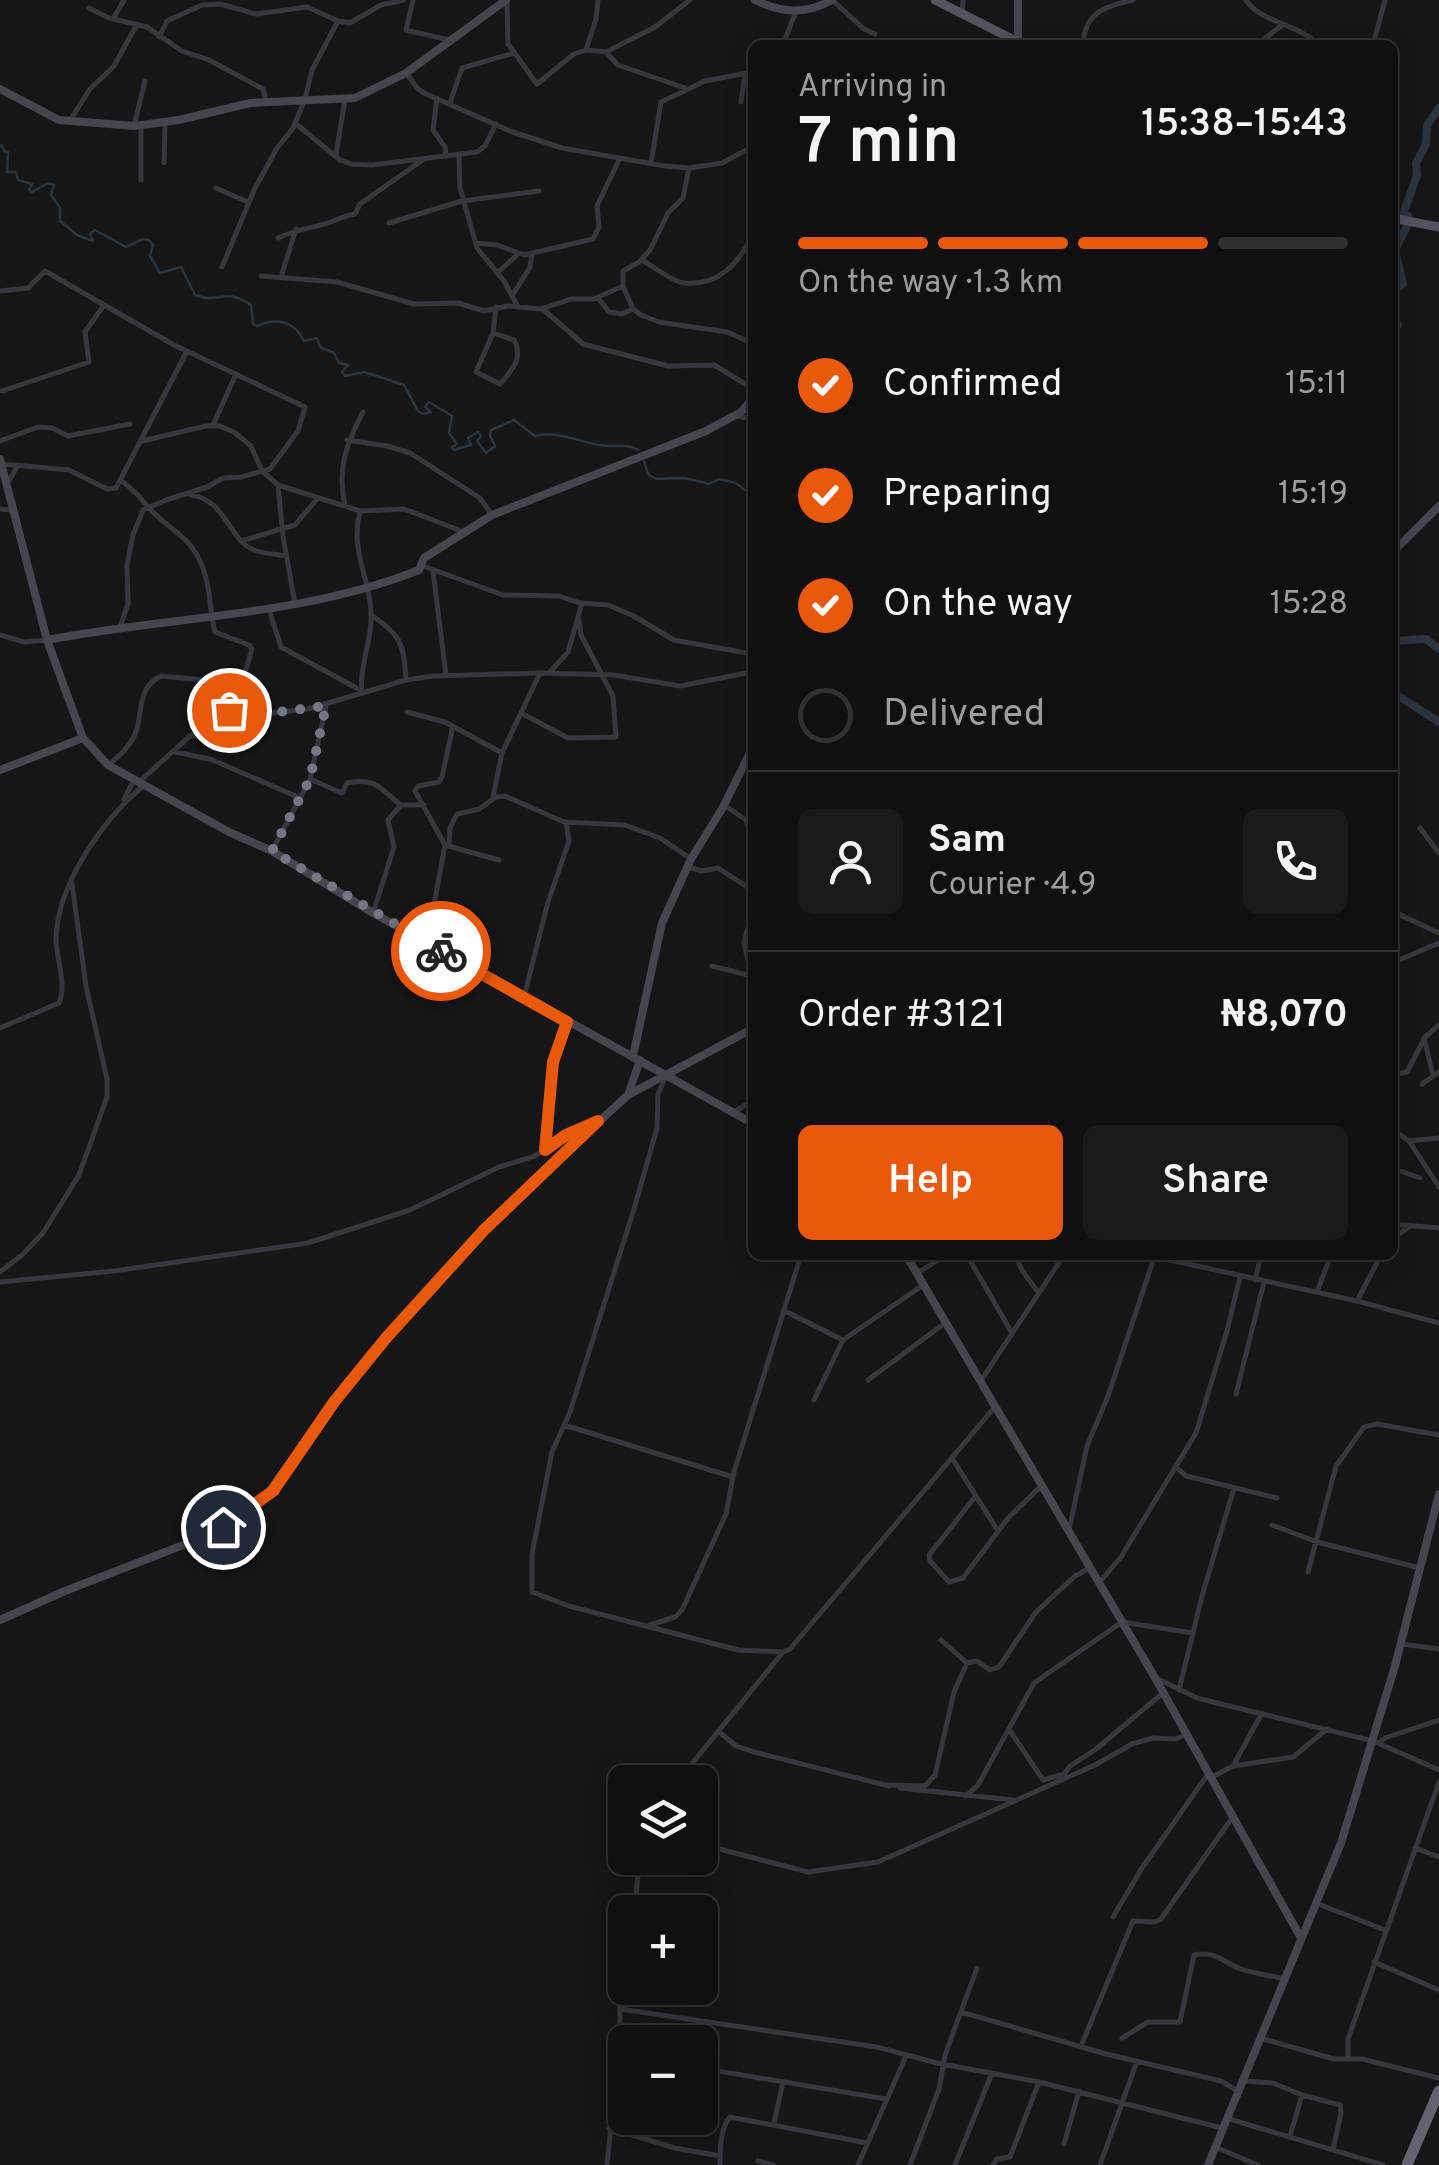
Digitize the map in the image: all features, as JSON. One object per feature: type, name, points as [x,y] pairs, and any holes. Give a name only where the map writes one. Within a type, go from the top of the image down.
[{"type":"highway","points":[[1407,2165],[1439,2091]]},
{"type":"main road","points":[[935,0],[1015,40]]},
{"type":"main road","points":[[1398,219],[1439,226]]},
{"type":"street","points":[[113,19],[124,0]]},
{"type":"street","points":[[158,37],[170,19],[202,5],[221,2],[256,14],[308,6],[338,22],[354,22],[381,5],[402,0]]},
{"type":"street","points":[[413,0],[406,30],[445,37],[450,42]]},
{"type":"street","points":[[0,90],[51,117],[70,122],[137,126],[266,101],[362,96],[406,72],[507,0]]},
{"type":"street","points":[[507,0],[506,33],[537,84],[574,54],[586,50],[606,52],[655,27],[690,0]]},
{"type":"street","points":[[586,50],[598,0]]},
{"type":"street","points":[[755,0],[774,10],[796,12],[832,0],[875,34]]},
{"type":"street","points":[[962,13],[963,0]]},
{"type":"street","points":[[1018,0],[1021,40]]},
{"type":"street","points":[[1083,40],[1088,22],[1109,3],[1134,0]]},
{"type":"street","points":[[1246,0],[1258,13],[1314,40]]},
{"type":"street","points":[[1374,40],[1385,0]]},
{"type":"street","points":[[89,8],[137,24],[263,89],[266,101]]},
{"type":"street","points":[[784,40],[796,12]]},
{"type":"street","points":[[222,267],[248,202],[295,123],[312,70],[338,22]]},
{"type":"street","points":[[70,122],[90,89],[114,66],[137,24]]},
{"type":"street","points":[[1263,40],[1283,24]]},
{"type":"street","points":[[606,52],[618,65],[685,88]]},
{"type":"street","points":[[450,104],[462,68],[515,53]]},
{"type":"street","points":[[406,72],[419,90],[562,148],[689,168],[728,162],[748,150]]},
{"type":"street","points":[[651,163],[660,104],[685,88],[748,73]]},
{"type":"street","points":[[741,102],[748,77]]},
{"type":"street","points":[[141,180],[137,126],[146,80]]},
{"type":"street","points":[[437,98],[433,130],[446,155]]},
{"type":"street","points":[[335,156],[345,99]]},
{"type":"street","points":[[164,123],[164,163]]},
{"type":"street","points":[[295,123],[335,156],[361,165],[482,150],[496,124]]},
{"type":"street","points":[[459,154],[462,201],[476,243],[518,307]]},
{"type":"street","points":[[278,238],[296,229],[355,214],[360,204],[426,157]]},
{"type":"street","points":[[476,243],[532,255],[544,248],[587,242],[596,236],[597,206],[620,158]]},
{"type":"street","points":[[689,168],[682,198],[668,214],[642,260],[623,271],[622,286],[633,309],[650,320],[727,332],[748,341]]},
{"type":"street","points":[[216,188],[248,202]]},
{"type":"street","points":[[389,223],[462,201],[539,191]]},
{"type":"street","points":[[281,277],[296,229]]},
{"type":"street","points":[[642,260],[680,283],[714,280],[736,264],[748,243]]},
{"type":"street","points":[[496,273],[519,255]]},
{"type":"street","points":[[512,296],[530,267],[532,255]]},
{"type":"street","points":[[0,291],[28,288],[45,271],[187,351],[305,407],[298,430],[274,466],[262,472],[223,478],[188,495]]},
{"type":"street","points":[[261,276],[348,284],[414,304],[458,303],[484,311],[542,309],[570,299],[598,298],[622,286]]},
{"type":"street","points":[[598,298],[609,312],[622,314],[633,309]]},
{"type":"street","points":[[1,391],[89,362],[86,332],[104,305]]},
{"type":"street","points":[[493,333],[514,340],[519,352],[518,360],[500,384],[476,372],[493,333],[496,308]]},
{"type":"street","points":[[542,309],[584,344],[668,366],[714,366],[748,386]]},
{"type":"street","points":[[187,351],[142,442],[112,490],[76,472],[0,462],[47,640],[83,738],[108,766],[272,851],[374,913],[748,1121]]},
{"type":"street","points":[[213,425],[236,374]]},
{"type":"street","points":[[0,635],[24,642],[47,640],[269,609],[367,590],[420,570],[424,558],[492,515],[706,431],[735,416],[748,404]]},
{"type":"street","points":[[345,506],[342,487],[348,440],[363,412]]},
{"type":"street","points":[[735,416],[748,418]]},
{"type":"street","points":[[0,441],[38,427],[52,428],[68,436],[130,424]]},
{"type":"street","points":[[142,442],[213,425],[234,432],[251,446],[262,472],[278,485],[360,511],[404,509],[464,532]]},
{"type":"street","points":[[348,440],[410,453],[480,498],[492,515]]},
{"type":"street","points":[[6,484],[18,465]]},
{"type":"street","points":[[0,1028],[53,1007],[62,997],[56,940],[59,915],[102,828],[138,783],[190,736],[229,710],[238,696],[252,647],[216,633],[206,578],[193,547],[182,533],[149,508],[139,493],[120,480]]},
{"type":"street","points":[[278,485],[296,604]]},
{"type":"street","points":[[120,628],[128,603],[125,578],[133,535],[144,510],[166,500],[196,495],[215,508],[241,541],[254,550],[286,556]]},
{"type":"street","points":[[241,541],[300,522],[318,499]]},
{"type":"street","points":[[1398,547],[1439,506]]},
{"type":"street","points":[[0,509],[12,510]]},
{"type":"street","points":[[360,511],[357,557],[371,614],[362,692]]},
{"type":"street","points":[[424,566],[503,595],[560,596],[582,603],[596,602],[632,615],[674,640],[748,653]]},
{"type":"street","points":[[433,571],[446,675]]},
{"type":"street","points":[[492,800],[502,753],[544,674],[568,652],[582,603]]},
{"type":"street","points":[[269,609],[281,647],[362,692]]},
{"type":"street","points":[[371,614],[394,632],[403,645],[406,680]]},
{"type":"street","points":[[521,713],[568,738],[616,737],[613,696],[582,635],[580,620]]},
{"type":"street","points":[[229,710],[254,715],[326,706],[406,680],[446,675],[600,675],[680,686],[748,673]]},
{"type":"street","points":[[108,766],[132,740],[140,700],[153,680],[170,676],[216,681],[238,696],[243,703],[242,713]]},
{"type":"street","points":[[272,851],[310,779],[326,706]]},
{"type":"street","points":[[407,712],[453,726],[502,753]]},
{"type":"street","points":[[62,746],[73,733],[76,717]]},
{"type":"street","points":[[453,726],[442,777],[439,782],[418,786],[416,791],[447,846],[499,860]]},
{"type":"street","points":[[190,736],[228,738]]},
{"type":"street","points":[[0,770],[83,738]]},
{"type":"street","points":[[175,752],[210,759],[299,797]]},
{"type":"street","points":[[628,1095],[659,932],[689,863],[724,806],[748,756]]},
{"type":"street","points":[[741,767],[748,770]]},
{"type":"street","points":[[310,779],[342,793],[347,783],[370,782],[385,788],[401,806]]},
{"type":"street","points":[[428,943],[453,818],[500,796],[510,796],[548,817],[566,822],[625,825],[660,838],[702,871],[718,868],[748,887]]},
{"type":"street","points":[[374,913],[394,847],[388,820],[401,806],[424,806]]},
{"type":"street","points":[[724,806],[743,816],[748,828]]},
{"type":"street","points":[[524,997],[548,902],[569,841],[566,822]]},
{"type":"street","points":[[1420,828],[1439,853]]},
{"type":"street","points":[[0,1272],[43,1233],[79,1175],[107,1098],[107,1079],[86,986],[72,884]]},
{"type":"street","points":[[1398,914],[1439,933]]},
{"type":"street","points":[[748,926],[744,943],[748,960]]},
{"type":"street","points":[[1398,960],[1439,943]]},
{"type":"street","points":[[712,966],[748,975]]},
{"type":"street","points":[[545,1150],[553,1062],[567,1022]]},
{"type":"street","points":[[1398,1074],[1406,1072],[1424,1038],[1439,1025]]},
{"type":"street","points":[[0,1620],[65,1590],[201,1538],[265,1498],[386,1338],[484,1230],[628,1095],[748,1031]]},
{"type":"street","points":[[1422,1084],[1436,1073],[1424,1038]]},
{"type":"street","points":[[667,1074],[658,1094],[658,1128],[634,1209],[552,1452],[532,1554],[532,1592],[570,1606],[750,1653],[783,1652],[790,1649],[994,1408]]},
{"type":"street","points":[[734,1112],[748,1103]]},
{"type":"street","points":[[0,1282],[114,1272],[207,1255],[308,1243],[410,1210],[545,1150],[566,1135],[598,1121]]},
{"type":"street","points":[[1398,1133],[1409,1140],[1439,1186]]},
{"type":"street","points":[[1409,1140],[1439,1138]]},
{"type":"street","points":[[1398,1170],[1420,1178]]},
{"type":"street","points":[[1398,1225],[1439,1228]]},
{"type":"street","points":[[1398,1235],[1409,1227]]},
{"type":"street","points":[[648,1626],[675,1617],[682,1610],[726,1514],[733,1477],[799,1260]]},
{"type":"street","points":[[909,1260],[1211,1774],[1301,1938]]},
{"type":"street","points":[[917,1273],[938,1260]]},
{"type":"street","points":[[970,1260],[1012,1333]]},
{"type":"street","points":[[1017,1260],[1038,1292]]},
{"type":"street","points":[[980,1382],[1060,1260]]},
{"type":"street","points":[[1069,1532],[1086,1446],[1108,1396],[1151,1260]]},
{"type":"street","points":[[1169,1260],[1438,1323],[1439,1310]]},
{"type":"street","points":[[1254,1280],[1260,1260]]},
{"type":"street","points":[[1317,1292],[1329,1260]]},
{"type":"street","points":[[1356,1301],[1378,1260]]},
{"type":"street","points":[[1098,1584],[1121,1558],[1202,1416],[1240,1277]]},
{"type":"street","points":[[1236,1394],[1264,1282]]},
{"type":"street","points":[[814,1400],[843,1340],[923,1286]]},
{"type":"street","points":[[784,1311],[843,1340]]},
{"type":"street","points":[[868,1380],[945,1324]]},
{"type":"street","points":[[1308,1572],[1336,1466],[1364,1428],[1377,1424],[1439,1435]]},
{"type":"street","points":[[564,1425],[733,1477]]},
{"type":"street","points":[[952,1458],[998,1532]]},
{"type":"street","points":[[1176,1467],[1186,1476],[1277,1498]]},
{"type":"street","points":[[976,1496],[929,1554],[949,1582],[960,1582],[1040,1486]]},
{"type":"street","points":[[1179,1690],[1234,1488]]},
{"type":"street","points":[[1208,2165],[1341,1843],[1375,1742],[1439,1494]]},
{"type":"street","points":[[1272,1525],[1317,1542],[1420,1568]]},
{"type":"street","points":[[968,1663],[977,1661],[996,1670],[1036,1612],[1075,1576],[1090,1568]]},
{"type":"street","points":[[966,1796],[978,1785],[1034,1683],[1122,1622],[1193,1633]]},
{"type":"street","points":[[942,1640],[968,1663]]},
{"type":"street","points":[[1401,1644],[1439,1649]]},
{"type":"street","points":[[691,1765],[783,1652]]},
{"type":"street","points":[[887,1785],[924,1786],[935,1775],[954,1692],[968,1663]]},
{"type":"street","points":[[1154,1676],[1197,1698],[1375,1742],[1439,1770]]},
{"type":"street","points":[[1009,1729],[1043,1780],[1062,1777],[1163,1693]]},
{"type":"street","points":[[1233,1766],[1262,1714]]},
{"type":"street","points":[[1375,1742],[1439,1720]]},
{"type":"street","points":[[1113,1917],[1142,1868],[1211,1774],[1233,1766],[1294,1757],[1327,1729]]},
{"type":"street","points":[[718,1731],[736,1746],[754,1752],[915,1792],[1016,1800]]},
{"type":"street","points":[[718,1848],[814,1872],[888,1860],[1142,1740],[1176,1739],[1187,1734]]},
{"type":"street","points":[[1348,2058],[1348,2038],[1439,1782]]},
{"type":"street","points":[[1082,2046],[1133,1921],[1161,1919],[1234,1815]]},
{"type":"street","points":[[1414,1848],[1439,1857]]},
{"type":"street","points":[[1316,1903],[1385,1930]]},
{"type":"street","points":[[1122,2038],[1148,2022],[1180,2022],[1194,1955],[1203,1952],[1236,1968],[1284,1978]]},
{"type":"street","points":[[1374,1962],[1439,1990]]},
{"type":"street","points":[[910,2165],[977,1968]]},
{"type":"street","points":[[620,2005],[621,2025]]},
{"type":"street","points":[[620,2009],[862,2045],[1039,2082],[1222,2128]]},
{"type":"street","points":[[961,2012],[1137,2062],[1221,2081],[1238,2090]]},
{"type":"street","points":[[1260,2038],[1334,2059],[1348,2058],[1439,2078]]},
{"type":"street","points":[[858,2165],[906,2056]]},
{"type":"street","points":[[1100,2165],[1137,2062]]},
{"type":"street","points":[[718,2071],[886,2099]]},
{"type":"street","points":[[955,2165],[992,2073]]},
{"type":"street","points":[[1242,2081],[1273,2083],[1341,2106],[1333,2150]]},
{"type":"street","points":[[774,2124],[783,2082]]},
{"type":"street","points":[[993,2165],[997,2159],[1010,2158],[1039,2082]]},
{"type":"street","points":[[1064,2144],[1080,2092]]},
{"type":"street","points":[[1290,2137],[1302,2095]]},
{"type":"street","points":[[720,2165],[726,2120],[730,2116],[867,2143]]},
{"type":"street","points":[[1226,2118],[1383,2165]]},
{"type":"street","points":[[607,2165],[609,2135]]},
{"type":"street","points":[[632,2135],[720,2156]]},
{"type":"street","points":[[1215,2148],[1258,2165]]},
{"type":"street","points":[[758,2161],[773,2165]]},
{"type":"waterway","points":[[1408,216],[1403,214],[1417,175],[1416,163],[1426,144],[1427,125],[1439,108]]},
{"type":"waterway","points":[[0,147],[8,152],[7,172],[16,172],[18,180],[32,184],[32,192],[48,183],[54,185],[51,195],[60,208],[60,221],[77,235],[93,241],[90,234],[95,230],[126,247],[149,240],[153,245],[150,256],[160,273],[181,267],[195,295],[234,297],[251,305],[253,324],[257,326],[284,323],[304,341],[317,338],[320,347],[334,353],[339,363],[348,365],[342,372],[345,376],[365,372],[404,385],[418,411],[431,412],[425,407],[429,402],[452,416],[449,433],[457,444],[452,447],[454,450],[471,445],[468,438],[478,432],[481,436],[477,441],[486,453],[495,446],[491,430],[514,420],[535,436],[559,435],[639,450]]},
{"type":"waterway","points":[[1398,244],[1407,226]]},
{"type":"waterway","points":[[1398,263],[1403,284],[1398,288]]},
{"type":"waterway","points":[[644,461],[648,474],[656,479],[685,478],[709,484],[719,479],[736,483],[748,492]]},
{"type":"waterway","points":[[1398,641],[1426,639],[1439,649]]},
{"type":"waterway","points":[[1398,696],[1439,722]]},
{"type":"way so far","points":[[229,710],[254,715],[326,706],[306,790],[272,851],[441,951]]},
{"type":"route","points":[[223,1527],[273,1491],[334,1402],[386,1338],[484,1230],[598,1121],[566,1135],[545,1150],[553,1062],[567,1022],[441,951]]}]
